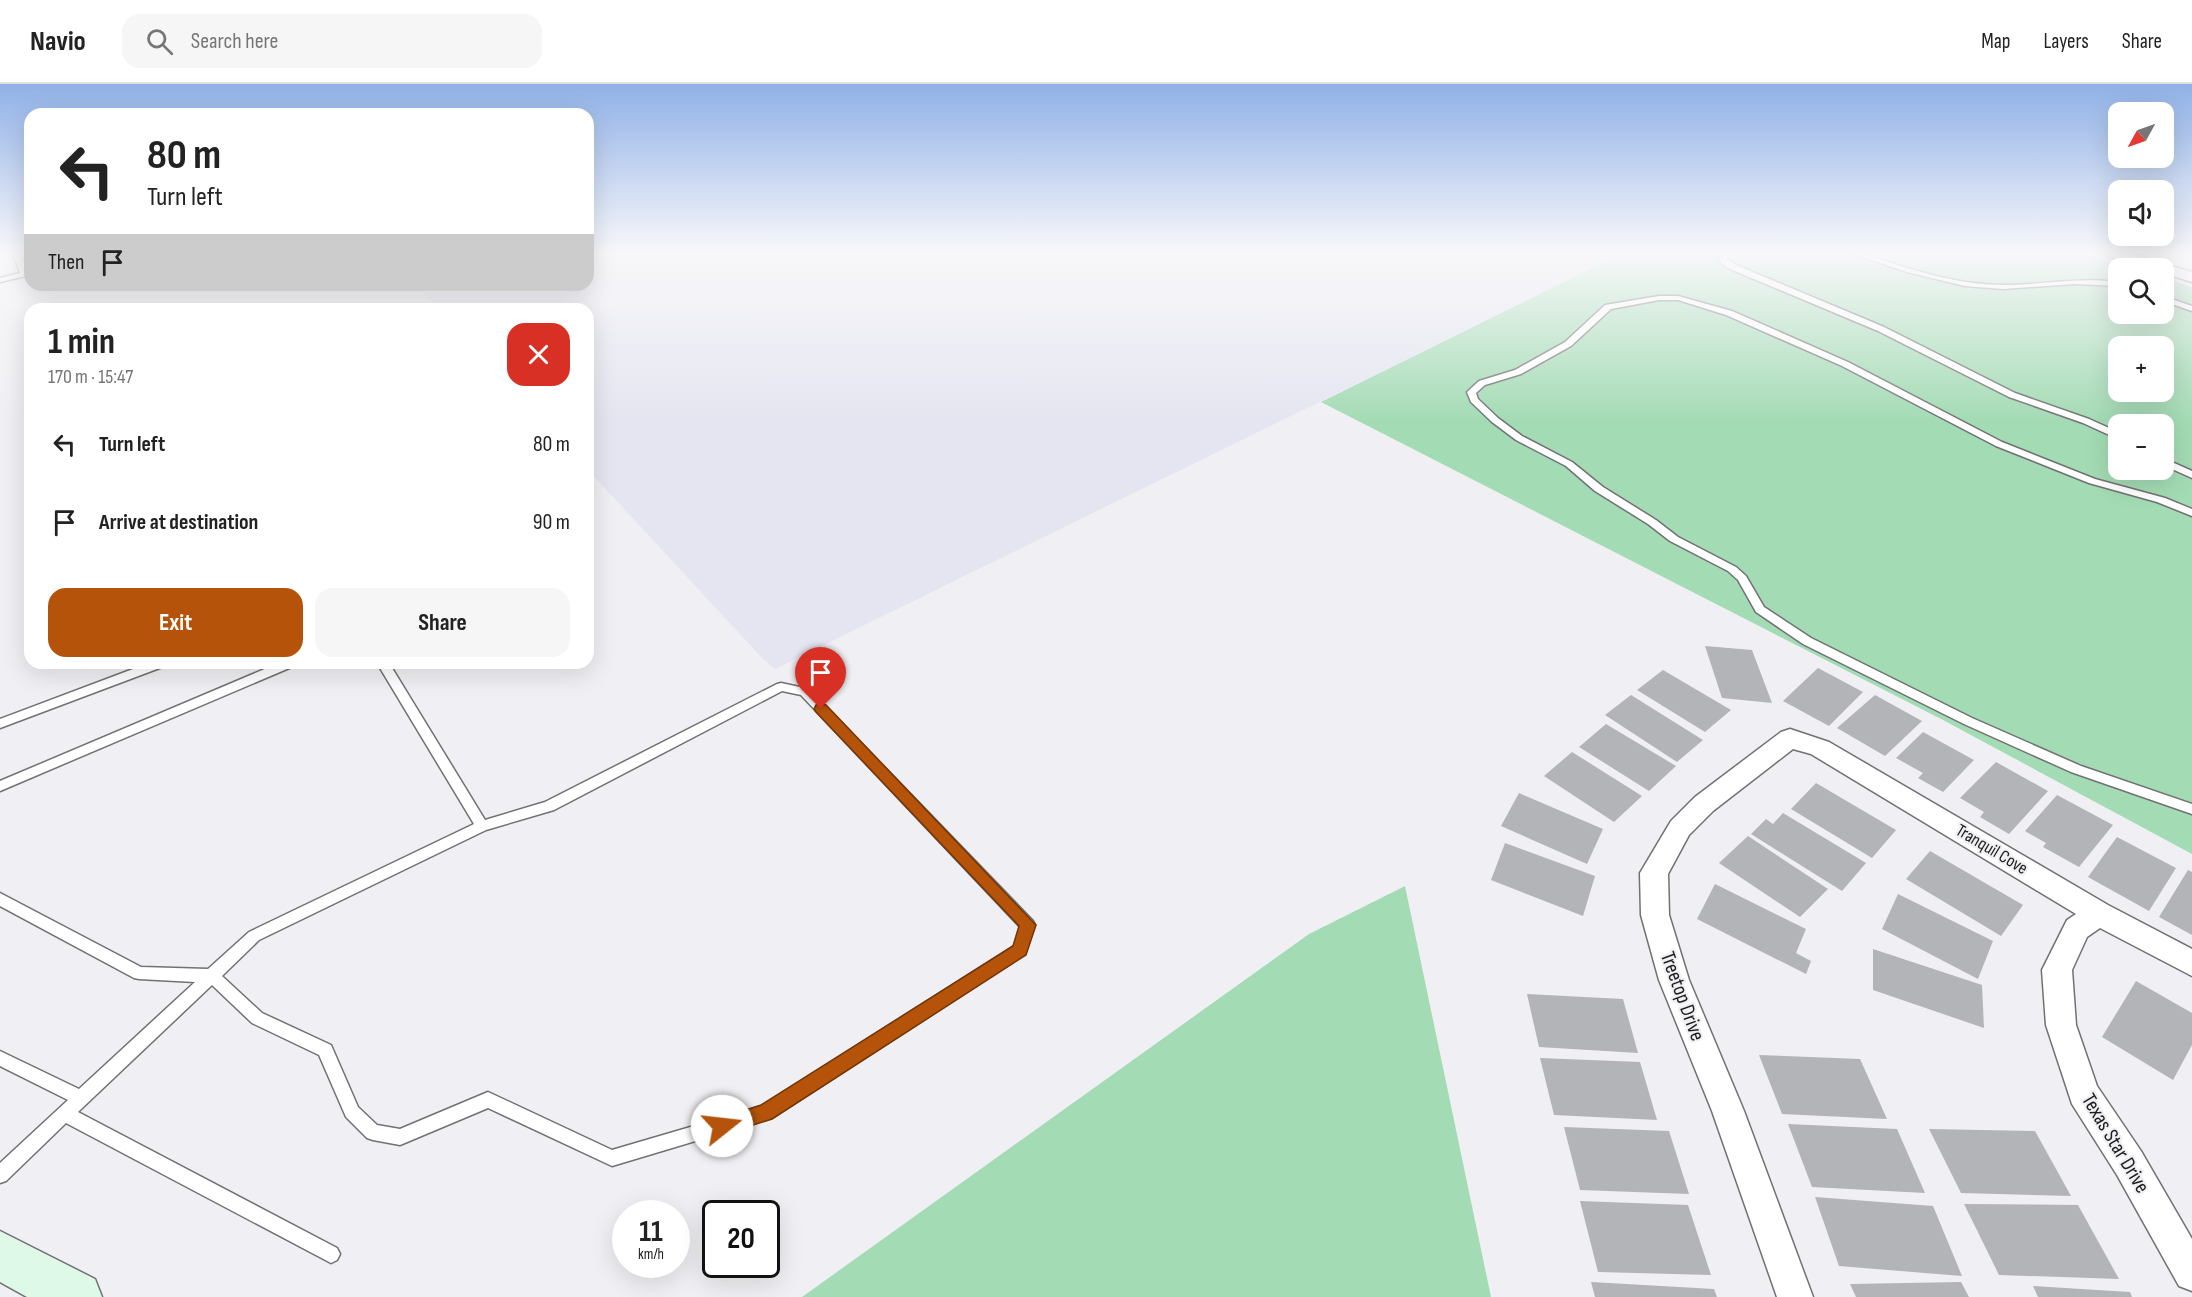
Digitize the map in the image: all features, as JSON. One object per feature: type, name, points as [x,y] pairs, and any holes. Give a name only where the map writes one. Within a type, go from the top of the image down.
[{"type":"main road","points":[[0,1255],[77,1297]]},
{"type":"street","name":"Tranquil Cove","points":[[1790,738],[1820,748],[2098,913],[2192,963]]},
{"type":"street","name":"Treetop Drive","points":[[1790,738],[1704,804],[1680,828],[1654,873],[1655,915],[1674,980],[1728,1111],[1795,1297]]},
{"type":"street","name":"Texas Star Drive","points":[[2098,913],[2077,929],[2057,970],[2061,1025],[2083,1093],[2129,1163],[2192,1274]]},
{"type":"lane","points":[[1605,310],[1568,344],[1555,349],[1518,372],[1482,382],[1472,392],[1474,400],[1519,438],[1569,465],[1599,489],[1652,522],[1674,539],[1732,568],[1742,578],[1760,609],[1780,625],[1807,641],[1968,721],[2076,769],[2192,809]]},
{"type":"lane","points":[[1717,310],[1845,364],[1999,444],[2092,481],[2161,500],[2192,513]]},
{"type":"lane","points":[[1835,310],[1881,329],[2012,395],[2086,421],[2108,431]]},
{"type":"lane","points":[[2174,466],[2192,475]]},
{"type":"lane","points":[[0,724],[144,669]]},
{"type":"lane","points":[[0,786],[276,669]]},
{"type":"lane","points":[[387,669],[482,825]]},
{"type":"lane","points":[[0,899],[139,973],[212,976],[257,1018],[325,1050],[352,1112],[373,1132],[400,1137],[488,1100],[612,1158],[766,1113],[1020,950],[1028,925],[805,692],[781,687],[549,806],[482,825],[254,936],[212,976],[81,1098],[0,1175]]},
{"type":"lane","points":[[0,1058],[81,1098]]},
{"type":"lane","points":[[65,1114],[331,1254]]},
{"type":"shaded area","points":[[594,310],[1508,310],[775,669],[764,660],[594,476]]},
{"type":"green space","points":[[1508,310],[2108,310],[2108,324],[2174,324],[2174,310],[2192,310],[2192,854],[1943,720],[1321,402]]},
{"type":"green space","points":[[1405,886],[1491,1297],[802,1297],[1309,934]]},
{"type":"building","points":[[1705,646],[1752,650],[1772,703],[1722,698]]},
{"type":"building","points":[[1818,668],[1863,692],[1829,726],[1783,701]]},
{"type":"building","points":[[1663,670],[1731,710],[1705,732],[1637,690]]},
{"type":"building","points":[[1631,695],[1703,740],[1677,762],[1605,715]]},
{"type":"building","points":[[1875,695],[1922,721],[1885,756],[1837,728]]},
{"type":"building","points":[[1606,724],[1676,766],[1649,791],[1579,747]]},
{"type":"building","points":[[1923,732],[1974,760],[1943,792],[1918,778],[1923,773],[1896,758]]},
{"type":"building","points":[[1572,752],[1642,796],[1614,822],[1544,776]]},
{"type":"building","points":[[1996,762],[2048,791],[2009,834],[1980,817],[1984,812],[1960,798]]},
{"type":"building","points":[[1816,783],[1896,830],[1872,858],[1791,809]]},
{"type":"building","points":[[1519,793],[1603,829],[1587,864],[1501,826]]},
{"type":"building","points":[[2057,795],[2113,825],[2079,867],[2043,847],[2046,843],[2025,831]]},
{"type":"building","points":[[1783,813],[1866,863],[1842,891],[1751,834],[1766,819],[1773,824]]},
{"type":"building","points":[[1748,836],[1828,889],[1800,917],[1719,863]]},
{"type":"building","points":[[2117,837],[2176,868],[2149,911],[2088,877]]},
{"type":"building","points":[[1505,843],[1595,876],[1583,916],[1491,880]]},
{"type":"building","points":[[1930,851],[2023,905],[2001,936],[1906,879]]},
{"type":"building","points":[[2188,870],[2192,872],[2192,935],[2159,917]]},
{"type":"building","points":[[1715,884],[1806,929],[1796,953],[1811,961],[1806,974],[1697,919]]},
{"type":"building","points":[[1898,894],[1993,941],[1978,979],[1882,929]]},
{"type":"building","points":[[1873,949],[1982,985],[1984,1028],[1873,990]]},
{"type":"building","points":[[2136,981],[2192,1013],[2192,1045],[2173,1080],[2102,1037]]},
{"type":"building","points":[[1527,994],[1623,999],[1638,1053],[1539,1047]]},
{"type":"building","points":[[1759,1055],[1860,1059],[1887,1119],[1782,1114]]},
{"type":"building","points":[[1540,1058],[1640,1062],[1657,1120],[1554,1115]]},
{"type":"building","points":[[1788,1124],[1897,1129],[1925,1193],[1812,1187]]},
{"type":"building","points":[[1564,1127],[1669,1131],[1689,1194],[1580,1190]]},
{"type":"building","points":[[1929,1129],[2035,1131],[2071,1196],[1961,1193]]},
{"type":"building","points":[[1815,1197],[1933,1206],[1962,1276],[1839,1266]]},
{"type":"building","points":[[1580,1201],[1688,1205],[1711,1275],[1598,1272]]},
{"type":"building","points":[[1964,1204],[2078,1205],[2119,1279],[1999,1275]]},
{"type":"building","points":[[1591,1282],[1714,1289],[1717,1297],[1595,1297]]},
{"type":"building","points":[[1961,1282],[1969,1297],[1856,1297],[1850,1284]]},
{"type":"building","points":[[2033,1286],[2130,1292],[2132,1297],[2038,1297]]},
{"type":"route","points":[[722,1126],[766,1113],[1020,950],[1028,925],[821,709]]}]
